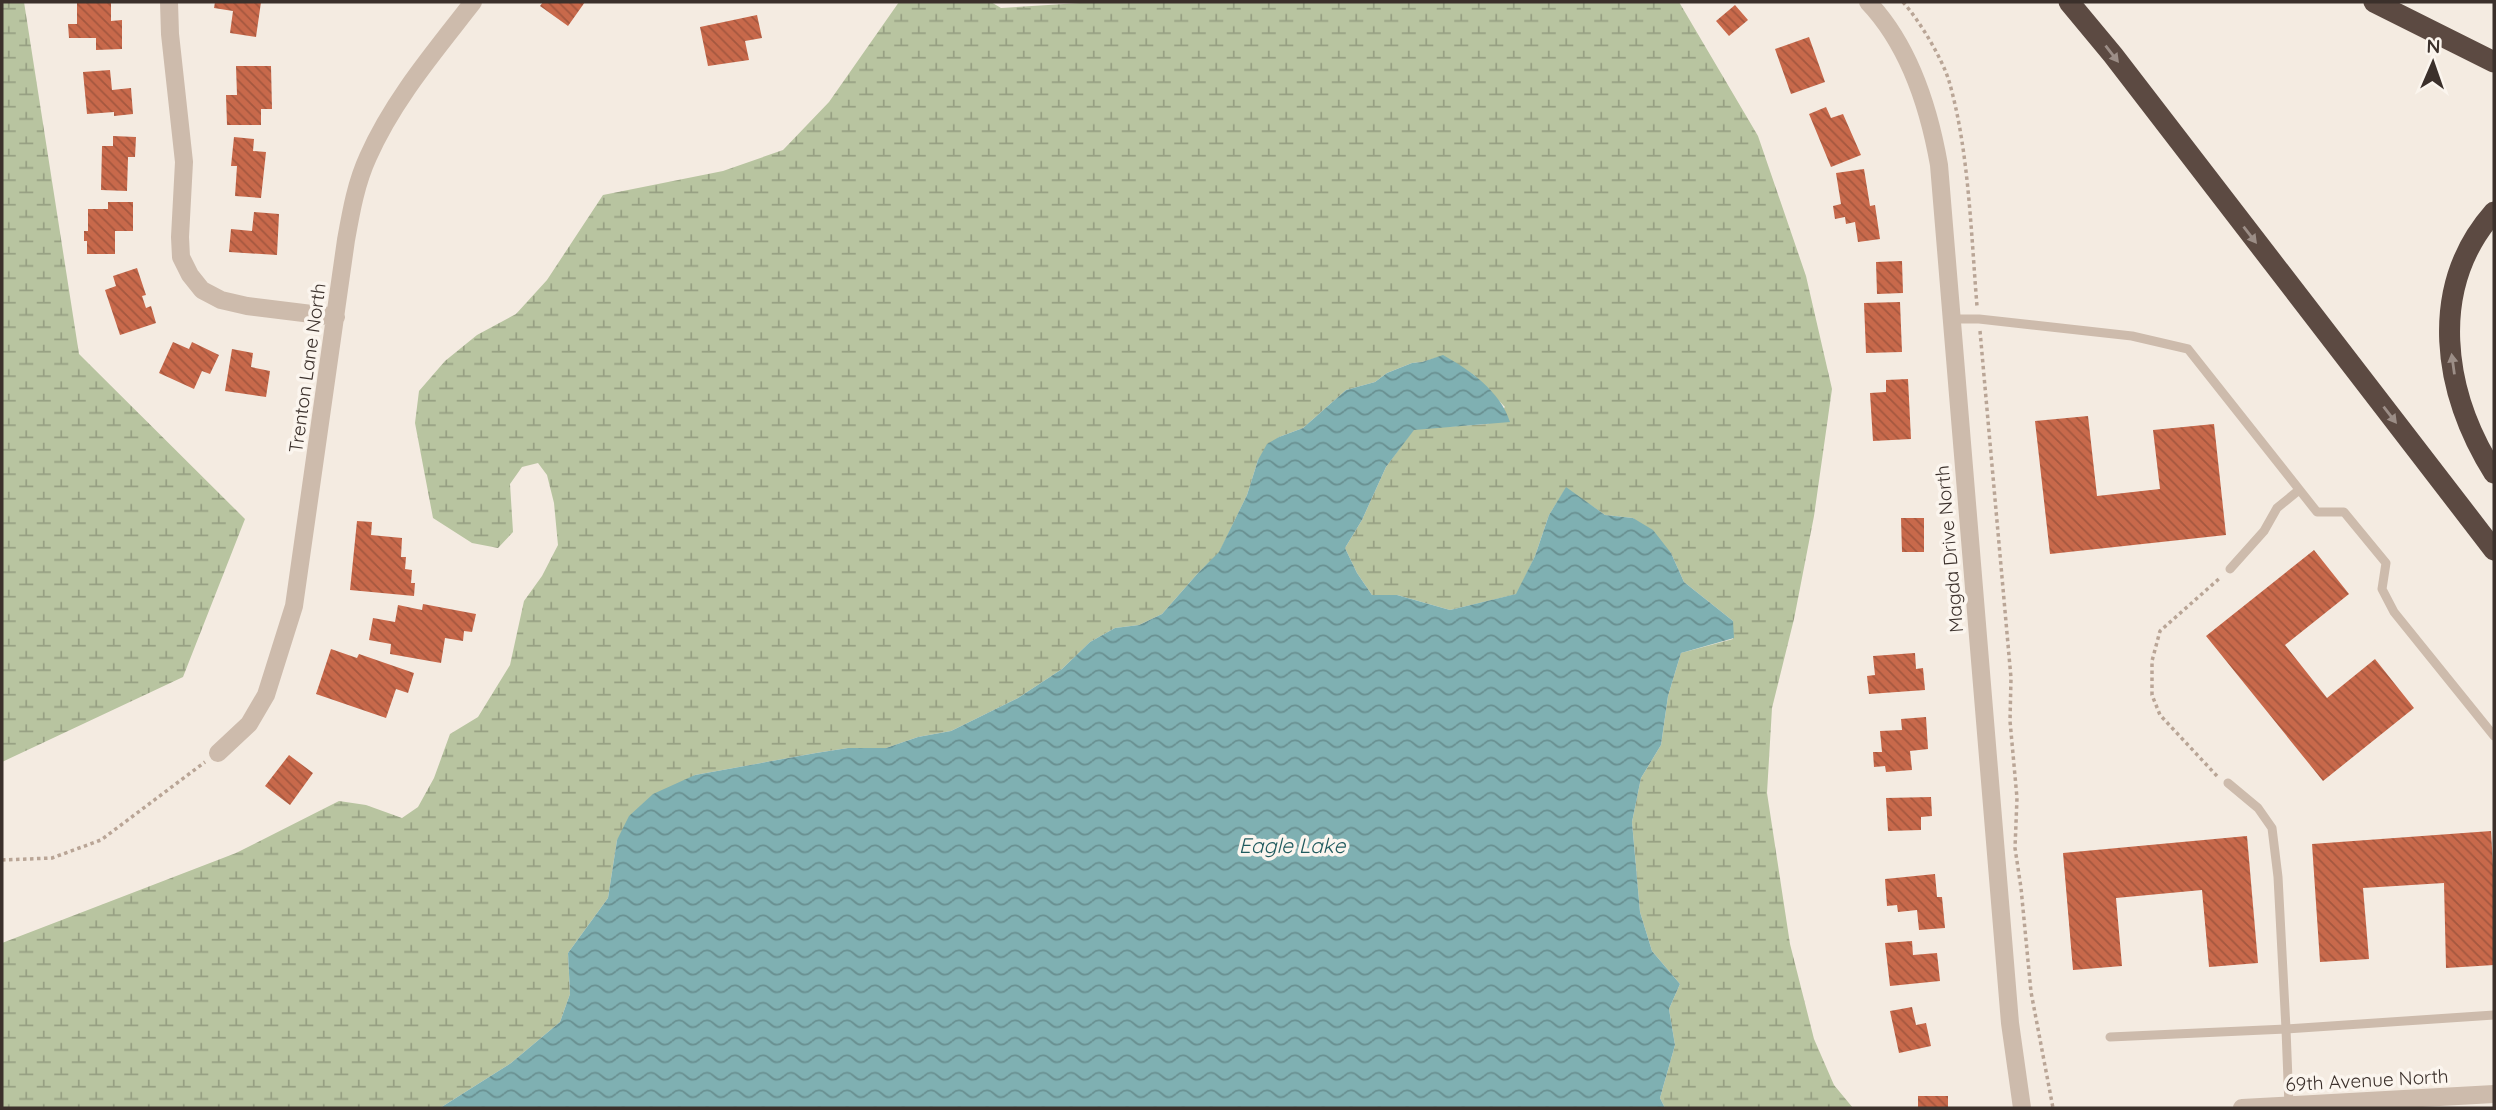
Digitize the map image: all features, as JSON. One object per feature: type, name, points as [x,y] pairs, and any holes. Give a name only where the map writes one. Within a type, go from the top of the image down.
[{"type":"highway","points":[[2069,2],[2113,55],[2494,550]]},
{"type":"highway","points":[[2374,2],[2494,62]]},
{"type":"highway","points":[[2494,212],[2470,244],[2459,268],[2452,296],[2449,330],[2460,401],[2478,446],[2494,473]]},
{"type":"street","points":[[169,2],[184,162],[181,257],[190,275],[202,289],[221,300],[247,306],[336,317]]},
{"type":"street","name":"Trenton Lane North","points":[[218,752],[249,724],[266,695],[295,606],[348,226],[367,159],[409,86],[473,2]]},
{"type":"street","name":"Magda Drive North","points":[[1868,2],[1908,59],[1933,127],[1939,165],[2010,1023],[2022,1108]]},
{"type":"street","name":"69th Avenue North","points":[[2242,1108],[2494,1094]]},
{"type":"lane","points":[[1952,319],[1979,319],[2132,336],[2188,349],[2317,512],[2344,512],[2386,563],[2382,589],[2394,612],[2494,736]]},
{"type":"lane","points":[[2231,569],[2264,531],[2277,508],[2299,489]]},
{"type":"lane","points":[[2228,783],[2258,808],[2272,828],[2278,877],[2289,1106]]},
{"type":"lane","points":[[2110,1037],[2494,1016]]},
{"type":"path","points":[[1903,2],[1917,17],[1948,79],[1962,145],[2011,678],[2010,721],[2017,798],[2015,848],[2031,992],[2053,1108]]},
{"type":"path","points":[[2228,783],[2213,774],[2160,715],[2152,695],[2152,661],[2160,631],[2231,569]]},
{"type":"path","points":[[2,860],[52,858],[101,840],[218,752]]},
{"type":"green space","points":[[2,2],[24,2],[79,354],[245,519],[183,677],[2,762]]},
{"type":"green space","points":[[899,2],[991,2],[1001,8],[1096,2],[1679,2],[1758,136],[1806,276],[1832,389],[1814,516],[1794,619],[1772,708],[1767,793],[1790,944],[1814,1039],[1834,1085],[1853,1108],[1665,1108],[1660,1098],[1675,1045],[1669,1009],[1680,984],[1652,951],[1640,912],[1632,822],[1641,778],[1661,745],[1668,696],[1681,653],[1733,639],[1733,621],[1684,582],[1671,553],[1633,518],[1605,515],[1566,488],[1549,515],[1535,556],[1517,594],[1450,610],[1397,595],[1372,595],[1357,573],[1345,548],[1362,520],[1386,467],[1414,429],[1488,424],[1505,407],[1474,375],[1442,356],[1412,363],[1387,373],[1375,382],[1346,390],[1303,428],[1279,437],[1258,460],[1247,495],[1219,553],[1162,614],[1139,625],[1115,628],[1090,642],[1062,669],[1018,698],[951,731],[918,737],[886,748],[848,748],[695,775],[617,840],[608,898],[568,953],[570,994],[560,1022],[511,1063],[440,1108],[2,1108],[2,943],[236,853],[339,801],[366,805],[402,818],[418,807],[434,778],[450,734],[478,717],[510,665],[524,601],[542,576],[558,545],[554,503],[547,475],[538,463],[522,467],[510,484],[513,532],[498,548],[472,543],[433,518],[415,423],[419,391],[445,361],[477,335],[516,314],[547,280],[603,195],[723,171],[783,150],[829,102]]},
{"type":"water","name":"Eagle Lake","points":[[1443,355],[1463,367],[1492,391],[1510,422],[1414,430],[1386,467],[1362,520],[1345,548],[1372,595],[1397,595],[1450,610],[1516,594],[1535,556],[1549,515],[1566,487],[1605,515],[1633,518],[1653,530],[1671,553],[1684,582],[1733,621],[1734,638],[1681,653],[1668,696],[1661,745],[1641,778],[1632,822],[1640,912],[1652,951],[1680,984],[1669,1009],[1675,1045],[1660,1098],[1665,1108],[440,1108],[511,1063],[560,1022],[570,994],[568,953],[608,898],[617,840],[629,816],[653,794],[695,775],[848,748],[886,748],[918,737],[951,731],[1018,698],[1062,669],[1090,642],[1115,628],[1139,625],[1162,614],[1219,552],[1247,495],[1258,460],[1267,444],[1303,428],[1346,390],[1375,382],[1387,373],[1412,363]]},
{"type":"building","points":[[77,2],[111,2],[111,21],[122,20],[122,49],[96,50],[96,38],[69,38],[68,24],[77,24]]},
{"type":"building","points":[[215,2],[261,2],[256,37],[230,33],[233,11],[214,8]]},
{"type":"building","points":[[543,2],[585,2],[568,26],[540,6]]},
{"type":"building","points":[[1735,5],[1748,20],[1729,36],[1716,21]]},
{"type":"building","points":[[757,15],[762,38],[745,41],[749,60],[708,66],[700,27]]},
{"type":"building","points":[[1809,37],[1825,82],[1791,94],[1775,49]]},
{"type":"building","points":[[236,66],[271,66],[272,109],[261,109],[261,125],[227,125],[226,95],[237,95]]},
{"type":"building","points":[[110,70],[112,90],[131,88],[133,114],[87,114],[83,72]]},
{"type":"building","points":[[1826,107],[1831,118],[1843,114],[1861,155],[1831,167],[1809,114]]},
{"type":"building","points":[[113,136],[136,137],[135,157],[128,157],[127,191],[101,190],[102,146],[113,146]]},
{"type":"building","points":[[234,137],[254,139],[253,151],[266,152],[261,198],[235,196],[237,166],[231,166]]},
{"type":"building","points":[[1864,169],[1870,206],[1875,205],[1880,239],[1858,242],[1855,222],[1846,224],[1845,217],[1835,219],[1833,206],[1841,204],[1836,173]]},
{"type":"building","points":[[108,202],[133,202],[133,231],[115,231],[115,254],[87,254],[84,231],[88,231],[88,209],[108,209]]},
{"type":"building","points":[[254,212],[279,214],[277,255],[229,252],[231,229],[252,231]]},
{"type":"building","points":[[1902,261],[1903,293],[1877,294],[1876,262]]},
{"type":"building","points":[[137,268],[146,295],[142,296],[146,308],[151,306],[156,323],[120,335],[105,290],[116,286],[113,276]]},
{"type":"building","points":[[1900,302],[1902,352],[1866,353],[1864,303]]},
{"type":"building","points":[[173,342],[189,349],[192,342],[219,355],[210,374],[202,371],[194,389],[159,373]]},
{"type":"building","points":[[232,349],[253,353],[251,367],[270,371],[266,397],[225,391]]},
{"type":"building","points":[[1908,379],[1911,439],[1873,441],[1870,393],[1886,392],[1886,380]]},
{"type":"building","points":[[2088,416],[2097,496],[2160,489],[2153,430],[2214,424],[2226,535],[2050,554],[2035,421]]},
{"type":"building","points":[[1901,518],[1924,518],[1924,552],[1902,552]]},
{"type":"building","points":[[357,521],[372,522],[371,535],[402,538],[401,557],[406,557],[405,569],[412,570],[414,596],[350,590]]},
{"type":"building","points":[[2314,550],[2349,594],[2285,645],[2327,698],[2375,659],[2414,708],[2323,781],[2206,636]]},
{"type":"building","points":[[423,604],[476,614],[472,632],[464,631],[463,641],[445,638],[441,663],[390,654],[391,644],[369,640],[373,618],[395,622],[398,605],[422,610]]},
{"type":"building","points":[[331,649],[357,658],[359,654],[414,673],[408,693],[396,689],[386,718],[316,694]]},
{"type":"building","points":[[1915,653],[1916,669],[1923,668],[1925,690],[1869,694],[1867,676],[1875,675],[1873,656]]},
{"type":"building","points":[[1926,717],[1928,749],[1910,751],[1912,770],[1886,772],[1885,766],[1874,767],[1873,752],[1882,752],[1880,731],[1902,730],[1901,719]]},
{"type":"building","points":[[289,755],[313,773],[290,805],[265,786]]},
{"type":"building","points":[[1931,797],[1932,816],[1921,817],[1921,830],[1888,831],[1886,798]]},
{"type":"building","points":[[2491,831],[2494,965],[2446,968],[2444,883],[2363,888],[2369,959],[2320,962],[2312,844]]},
{"type":"building","points":[[2247,836],[2258,963],[2209,967],[2202,890],[2116,898],[2122,966],[2073,970],[2063,853]]},
{"type":"building","points":[[1935,874],[1937,897],[1942,897],[1945,928],[1919,930],[1917,910],[1898,912],[1897,905],[1887,906],[1885,879]]},
{"type":"building","points":[[1912,941],[1913,955],[1937,953],[1940,981],[1890,986],[1885,943]]},
{"type":"building","points":[[1912,1007],[1916,1025],[1926,1023],[1931,1046],[1899,1053],[1890,1011]]},
{"type":"building","points":[[1918,1096],[1948,1096],[1948,1108],[1918,1108]]}]
